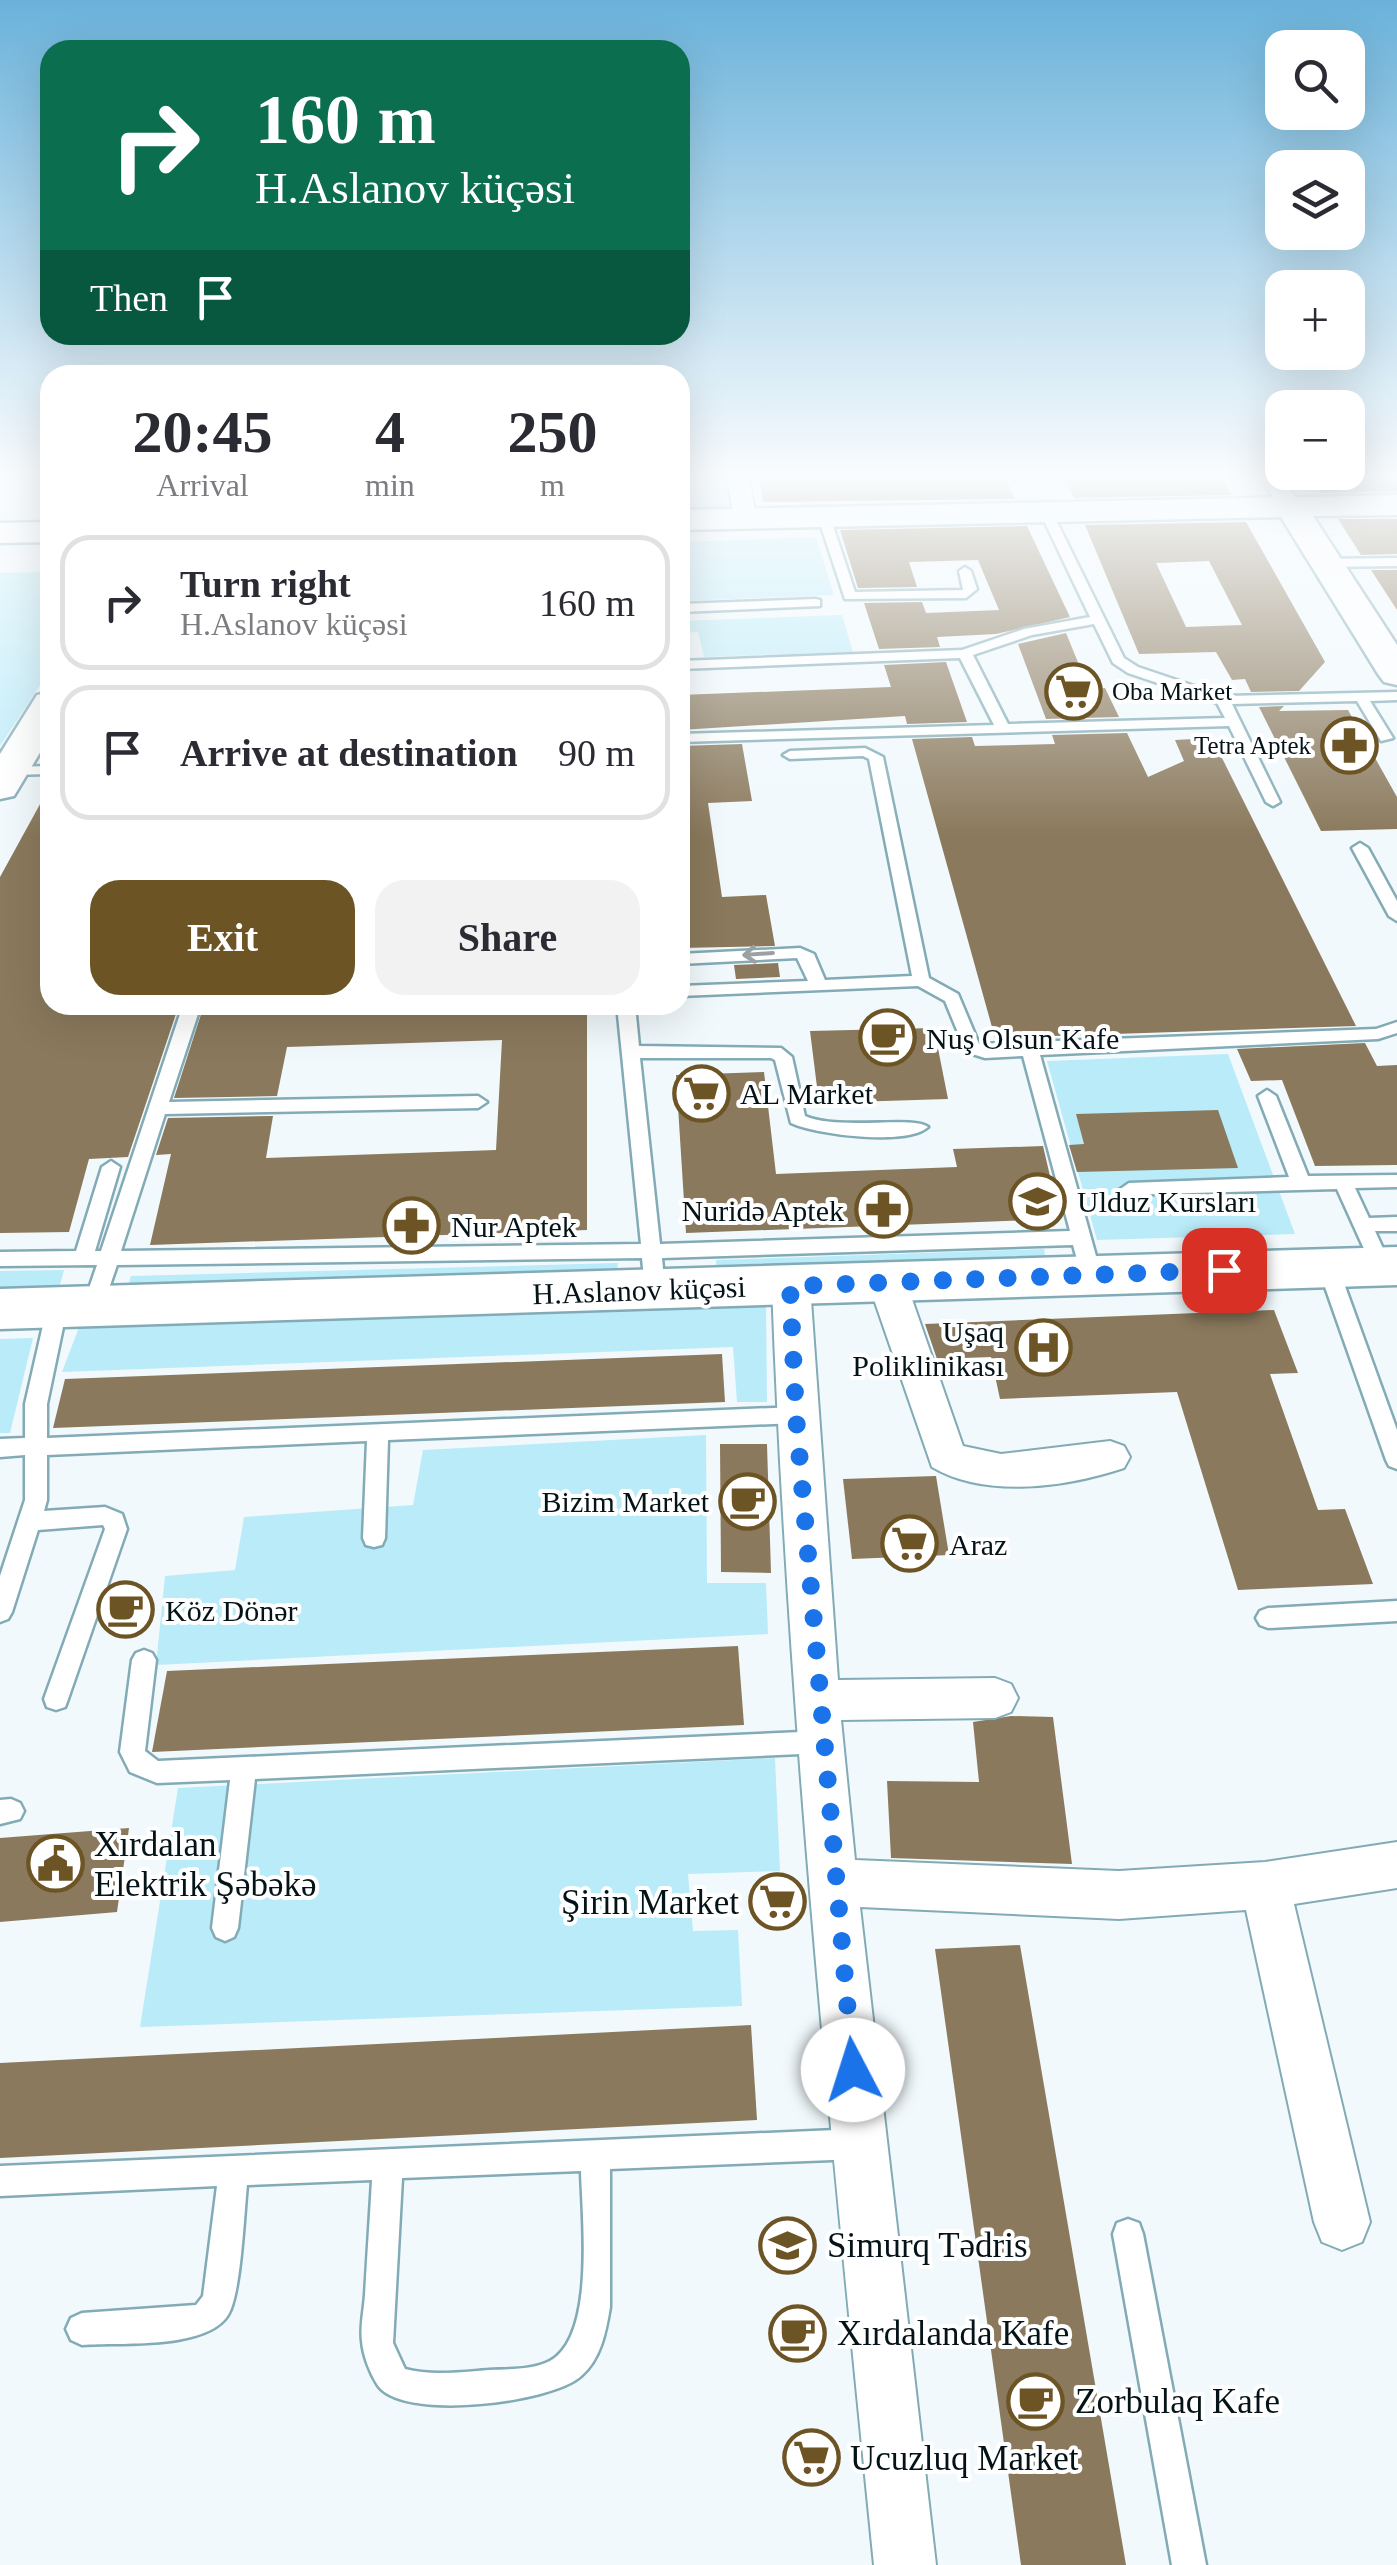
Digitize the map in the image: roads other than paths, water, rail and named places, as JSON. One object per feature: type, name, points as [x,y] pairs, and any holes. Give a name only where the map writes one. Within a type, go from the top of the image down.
[{"type":"street","points":[[1347,597],[1397,674]]},
{"type":"street","points":[[5,779],[40,720]]},
{"type":"street","name":"H.Aslanov küçəsi","points":[[0,1309],[86,1283],[653,1270],[790,1286],[887,1282],[1086,1256],[1328,1267],[1384,1245]]},
{"type":"street","points":[[887,1282],[946,1456],[960,1468],[984,1472],[1110,1457]]},
{"type":"street","points":[[790,1286],[796,1416],[821,1721],[860,2144],[905,2565]]},
{"type":"street","points":[[821,1721],[995,1698]]},
{"type":"street","points":[[836,1883],[1119,1895],[1264,1885],[1397,1865]]},
{"type":"street","points":[[1264,1885],[1342,2222]]},
{"type":"lane","points":[[1087,597],[1123,664],[1223,700],[1397,696]]},
{"type":"lane","points":[[690,608],[814,604]]},
{"type":"lane","points":[[690,665],[963,654],[1028,632],[1098,619]]},
{"type":"lane","points":[[963,654],[968,656],[1002,728]]},
{"type":"lane","points":[[1361,696],[1386,738]]},
{"type":"lane","points":[[1223,700],[1273,802]]},
{"type":"lane","points":[[690,738],[1234,722]]},
{"type":"lane","points":[[790,755],[865,752],[876,757],[921,982]]},
{"type":"lane","points":[[5,779],[40,772]]},
{"type":"lane","points":[[1360,848],[1392,897],[1397,916]]},
{"type":"lane","points":[[690,958],[800,953],[808,958],[818,984]]},
{"type":"lane","points":[[690,990],[921,982],[952,998],[972,1048],[985,1052],[1378,1034],[1397,1026]]},
{"type":"lane","points":[[0,1612],[38,1472],[34,1447],[36,1404],[159,1108],[189,1015]]},
{"type":"lane","points":[[627,1015],[653,1270],[1086,1256],[1030,1050]]},
{"type":"lane","points":[[630,1052],[775,1052],[783,1057],[798,1120],[833,1130],[919,1127]]},
{"type":"lane","points":[[1266,1096],[1302,1182]]},
{"type":"lane","points":[[159,1108],[478,1102]]},
{"type":"lane","points":[[86,1283],[111,1167]]},
{"type":"lane","points":[[1343,1182],[1384,1245]]},
{"type":"lane","points":[[1129,1190],[1397,1182]]},
{"type":"lane","points":[[0,1259],[86,1283]]},
{"type":"lane","points":[[1328,1267],[1397,1460]]},
{"type":"lane","points":[[0,1448],[796,1416]]},
{"type":"lane","points":[[374,1538],[378,1432]]},
{"type":"lane","points":[[18,1535],[105,1516],[114,1520],[116,1529],[56,1699]]},
{"type":"lane","points":[[1268,1618],[1397,1611]]},
{"type":"lane","points":[[144,1660],[132,1752],[139,1764],[158,1772],[244,1769],[821,1721]]},
{"type":"lane","points":[[224,1928],[244,1769]]},
{"type":"lane","points":[[0,2181],[860,2144]]},
{"type":"lane","points":[[388,2162],[378,2343],[386,2370],[398,2384],[418,2388],[544,2379],[573,2365],[587,2344],[594,2316],[595,2153]]},
{"type":"lane","points":[[82,2328],[191,2323],[207,2316],[218,2302],[234,2170]]},
{"type":"lane","points":[[1128,2234],[1189,2565]]},
{"type":"place","name":"Oba Market","points":[[1073,691]]},
{"type":"place","name":"Tetra Aptek","points":[[1350,745]]},
{"type":"place","name":"Nuş Olsun Kafe","points":[[887,1038]]},
{"type":"place","name":"AL Market","points":[[701,1093]]},
{"type":"place","name":"Ulduz Kursları","points":[[1038,1201]]},
{"type":"place","name":"Nuridə Aptek","points":[[883,1210]]},
{"type":"place","name":"Nur Aptek","points":[[412,1226]]},
{"type":"place","name":"Uşaq Poliklinikası","points":[[1043,1348]]},
{"type":"place","name":"Bizim Market","points":[[748,1501]]},
{"type":"place","name":"Araz","points":[[910,1544]]},
{"type":"place","name":"Köz Dönər","points":[[126,1610]]},
{"type":"place","name":"Xırdalan Elektrik Şəbəkə","points":[[55,1864]]},
{"type":"place","name":"Şirin Market","points":[[778,1902]]},
{"type":"place","name":"Simurq Tədris","points":[[788,2245]]},
{"type":"place","name":"Xırdalanda Kafe","points":[[798,2333]]},
{"type":"place","name":"Zorbulaq Kafe","points":[[1036,2401]]},
{"type":"place","name":"Ucuzluq Market","points":[[811,2458]]}]
